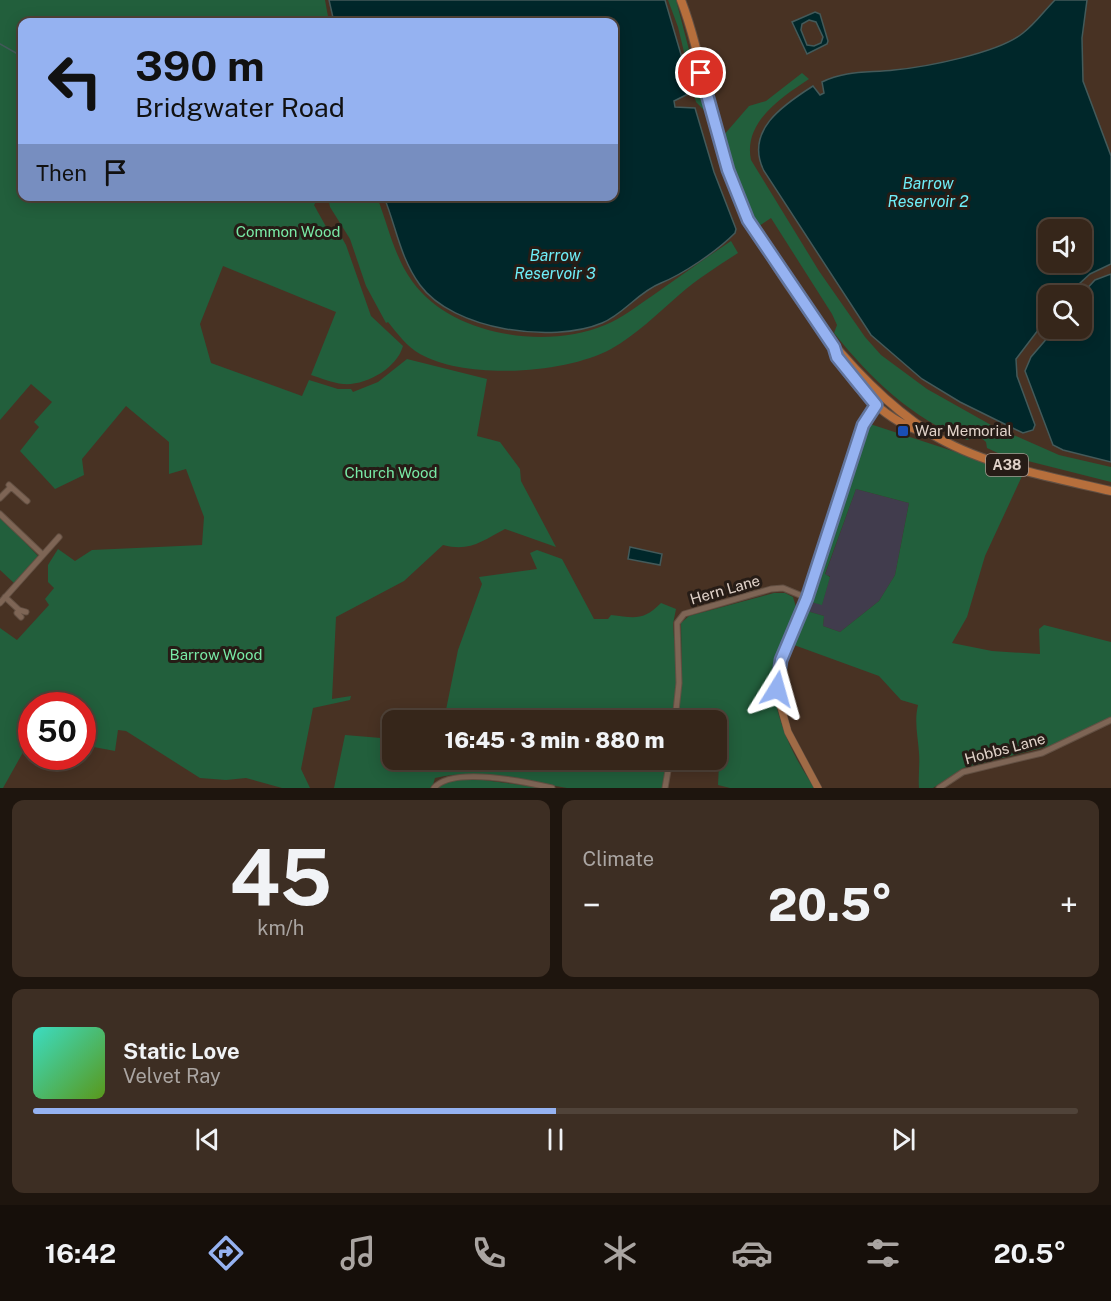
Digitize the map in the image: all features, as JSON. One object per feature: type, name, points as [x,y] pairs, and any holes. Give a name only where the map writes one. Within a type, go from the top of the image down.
[{"type":"highway","name":"A38","points":[[681,0],[728,170],[748,220],[834,347],[837,357],[854,382],[876,405],[918,432],[930,432]]},
{"type":"highway","name":"A38","points":[[834,347],[843,353],[867,382],[889,403],[930,432],[997,462],[1111,491]]},
{"type":"highway","points":[[867,382],[877,397],[876,405],[889,403]]},
{"type":"highway","points":[[867,382],[922,425]]},
{"type":"main road","points":[[818,788],[788,732],[776,681],[781,660],[807,598],[863,425],[876,405]]},
{"type":"street","points":[[0,498],[10,486],[27,501]]},
{"type":"street","points":[[0,514],[43,555]]},
{"type":"street","points":[[0,603],[59,537]]},
{"type":"street","name":"Hern Lane","points":[[676,710],[679,683],[677,623],[684,614],[771,589],[783,588],[807,598]]},
{"type":"street","points":[[5,597],[19,610],[26,612]]},
{"type":"street","points":[[19,610],[17,613],[21,617]]},
{"type":"street","name":"Hobbs Lane","points":[[939,788],[963,772],[1042,753],[1111,720]]},
{"type":"street","points":[[665,788],[668,770]]},
{"type":"street","points":[[434,788],[448,778],[483,778],[525,782],[552,788]]},
{"type":"shaded area","points":[[856,489],[909,503],[895,575],[879,601],[840,632],[823,626],[824,616],[807,611],[811,602],[822,604],[830,576],[825,575]]},
{"type":"green space","points":[[0,0],[325,0],[328,18],[18,18],[18,201],[316,201],[314,205],[329,232],[338,231],[346,245],[371,316],[403,346],[400,354],[379,374],[361,382],[352,384],[331,382],[311,375],[336,312],[223,266],[200,324],[211,363],[302,396],[309,380],[338,389],[351,389],[353,392],[378,382],[407,359],[487,379],[477,436],[500,442],[520,469],[521,481],[556,547],[505,529],[476,544],[461,547],[443,545],[404,581],[336,617],[332,699],[351,696],[350,700],[313,708],[301,769],[310,788],[282,788],[246,778],[226,780],[200,778],[126,731],[118,730],[115,751],[96,747],[96,692],[18,692],[18,761],[3,788],[0,788],[0,628],[17,640],[49,605],[45,599],[54,588],[48,582],[48,565],[58,549],[75,561],[92,550],[202,545],[204,517],[186,469],[169,474],[169,442],[126,406],[82,459],[84,475],[55,489],[20,451],[39,427],[34,422],[52,402],[31,384],[0,420]]},
{"type":"green space","points":[[668,0],[676,0],[705,111],[696,102],[678,27]]},
{"type":"green space","points":[[802,73],[809,79],[787,94],[759,122],[750,146],[751,160],[819,271],[865,337],[881,355],[927,389],[991,425],[1059,455],[1111,467],[1111,482],[1000,454],[987,448],[986,442],[979,436],[967,440],[947,431],[910,409],[893,395],[834,333],[837,325],[832,314],[771,218],[759,226],[744,195],[723,136],[749,106],[766,101]]},
{"type":"green space","points":[[329,201],[378,201],[396,251],[406,271],[429,300],[450,315],[475,326],[528,337],[581,333],[605,325],[629,312],[731,241],[738,253],[693,284],[646,324],[611,349],[568,364],[542,368],[516,371],[463,368],[420,354],[407,344],[388,322],[386,323],[366,286],[350,239],[330,207]]},
{"type":"green space","points":[[870,424],[1023,474],[985,556],[967,617],[952,643],[992,651],[1040,654],[1039,629],[1044,625],[1111,642],[1111,717],[1057,744],[963,768],[933,788],[919,788],[916,723],[918,705],[901,700],[879,676],[794,645],[807,611],[824,616],[823,626],[840,632],[879,601],[895,575],[909,503],[856,489],[825,574],[830,577],[822,605],[811,602]]},
{"type":"green space","points":[[0,516],[38,556],[14,583],[0,570]]},
{"type":"green space","points":[[537,550],[562,559],[594,619],[608,619],[611,615],[638,617],[649,613],[661,603],[676,609],[673,624],[677,681],[674,710],[446,710],[458,650],[482,584],[479,577],[537,569],[530,553]]},
{"type":"green space","points":[[774,593],[785,593],[793,597],[797,610],[776,666],[775,697],[778,713],[791,747],[815,788],[730,788],[718,785],[719,770],[727,770],[727,710],[678,710],[682,684],[681,623],[689,616]]},
{"type":"green space","points":[[345,735],[382,738],[382,770],[665,770],[663,788],[567,788],[468,774],[435,778],[432,788],[334,788]]},
{"type":"green space","points":[[452,780],[483,780],[543,788],[437,788]]},
{"type":"water","name":"Barrow Reservoir 3","points":[[329,0],[665,0],[692,92],[674,101],[675,107],[695,108],[714,172],[736,229],[735,233],[699,262],[645,292],[610,319],[581,329],[531,332],[505,329],[455,313],[435,300],[413,275],[385,201],[618,201],[618,18],[333,18]]},
{"type":"water","name":"Barrow Reservoir 2","points":[[1055,0],[1087,0],[1082,38],[1083,81],[1111,156],[1111,264],[1090,274],[1078,285],[1038,285],[1038,330],[1016,359],[1017,376],[1035,425],[1033,430],[1023,433],[960,402],[922,379],[871,335],[764,171],[759,157],[759,144],[763,132],[779,111],[813,86],[820,95],[824,93],[822,82],[831,78],[840,75],[924,66],[962,58],[1012,40],[1035,22]]},
{"type":"water","points":[[815,12],[820,14],[827,44],[807,54],[792,22]],"holes":[[[809,20],[816,22],[823,37],[821,43],[814,46],[807,45],[801,30],[802,24]]]},
{"type":"water","points":[[1111,274],[1111,462],[1063,450],[1053,445],[1025,371],[1031,357],[1046,339],[1092,339],[1090,285],[1095,280]]},
{"type":"water","points":[[630,547],[662,554],[660,565],[628,559]]},
{"type":"waterway","points":[[0,44],[16,53]]},
{"type":"place","name":"War Memorial","points":[[903,431]]},
{"type":"route","points":[[701,73],[728,170],[748,220],[834,347],[837,357],[854,382],[876,405],[863,425],[800,619],[781,660],[776,681],[777,689]]},
{"type":"park label","name":"Common Wood","points":[[288,232]]},
{"type":"park label","name":"Church Wood","points":[[391,473]]},
{"type":"park label","name":"Barrow Wood","points":[[216,655]]}]
